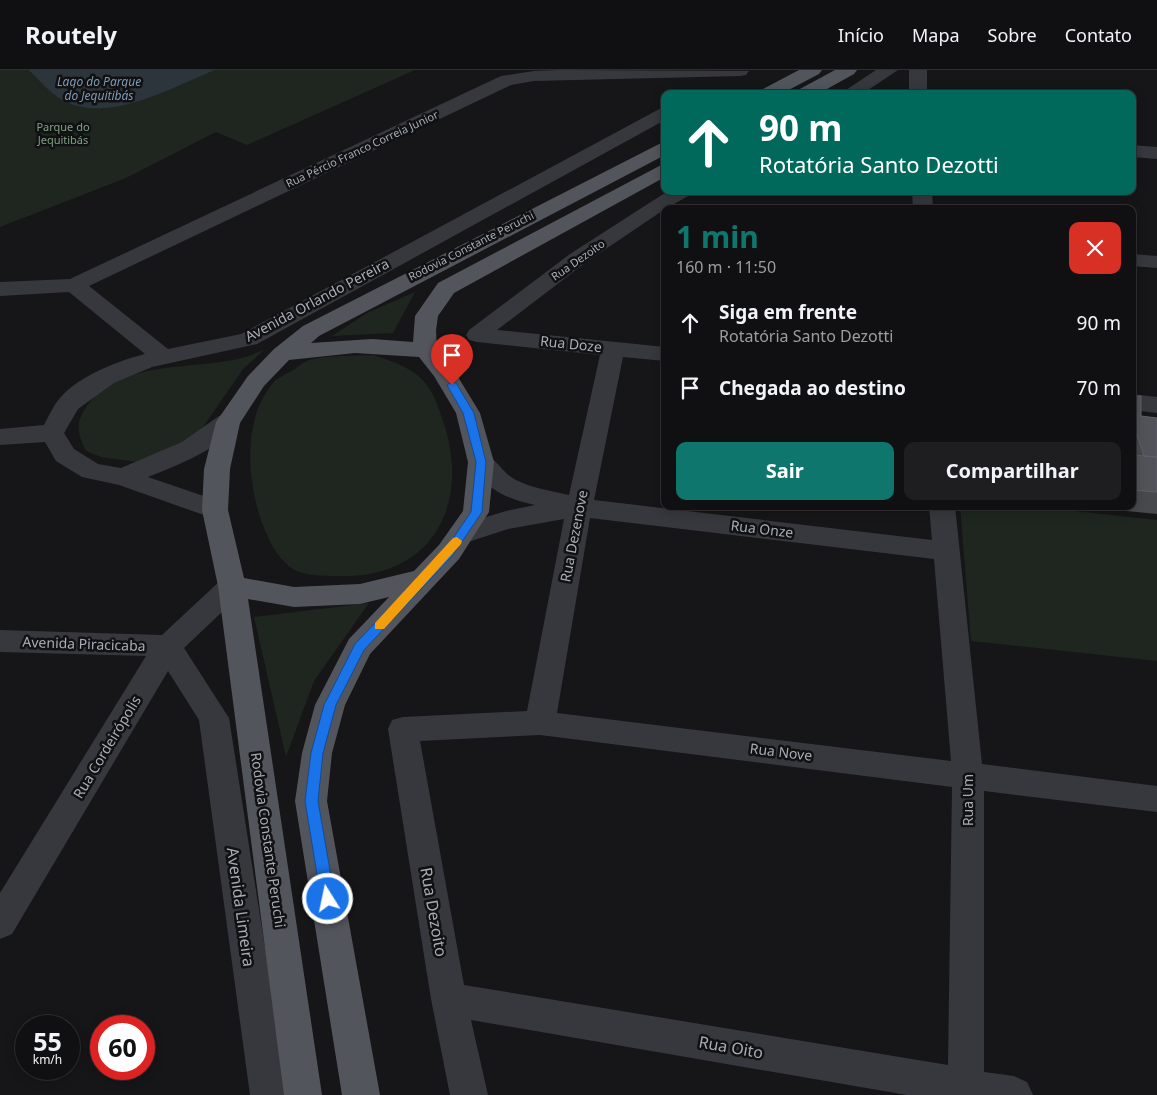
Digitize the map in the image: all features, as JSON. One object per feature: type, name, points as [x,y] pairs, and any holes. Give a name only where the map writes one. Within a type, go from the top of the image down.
[{"type":"main road","points":[[775,90],[813,70]]},
{"type":"main road","points":[[811,90],[848,70]]},
{"type":"main road","name":"Rodovia Constante Peruchi","points":[[303,1095],[232,586],[215,510],[217,469],[228,422],[256,381],[282,354],[311,331],[661,148]]},
{"type":"main road","name":"Rodovia Constante Peruchi","points":[[426,351],[423,329],[426,314],[446,288],[661,171]]},
{"type":"main road","points":[[282,354],[324,347],[361,346],[398,346],[426,351],[444,372],[468,413],[481,462],[476,512],[449,552],[359,647],[330,705],[317,753],[311,801],[361,1095]]},
{"type":"main road","points":[[232,586],[294,597],[360,594],[424,579]]},
{"type":"street","points":[[856,90],[889,70]]},
{"type":"street","points":[[918,70],[918,90]]},
{"type":"street","points":[[707,89],[742,71]]},
{"type":"street","name":"Rua Pércio Franco Correia Junior","points":[[0,290],[74,285],[507,80],[560,73],[742,71]]},
{"type":"street","name":"Avenida Orlando Pereira","points":[[52,433],[69,403],[105,376],[134,363],[162,356],[208,350],[249,339],[661,114]]},
{"type":"street","points":[[1136,151],[1157,153]]},
{"type":"street","name":"Rua Dezoito","points":[[666,205],[678,195]]},
{"type":"street","name":"Rua Dezoito","points":[[477,335],[508,310],[655,214]]},
{"type":"street","points":[[1136,260],[1157,262]]},
{"type":"street","points":[[74,285],[162,356]]},
{"type":"street","name":"Rua Doze","points":[[477,335],[661,354]]},
{"type":"street","name":"Rua Dezenove","points":[[540,723],[579,507],[612,349]]},
{"type":"street","points":[[1136,402],[1157,405]]},
{"type":"street","points":[[123,477],[185,452],[204,441],[228,422]]},
{"type":"street","points":[[0,437],[52,433],[64,455],[92,471],[123,477],[215,510]]},
{"type":"street","points":[[481,462],[505,486],[529,495],[579,507]]},
{"type":"street","points":[[462,534],[506,520],[579,507]]},
{"type":"street","name":"Rua Onze","points":[[579,507],[946,551]]},
{"type":"street","name":"Rua Um","points":[[942,510],[968,774],[966,1091]]},
{"type":"street","name":"Rua Cordeirópolis","points":[[0,923],[168,646],[232,586]]},
{"type":"street","name":"Avenida Piracicaba","points":[[0,641],[168,646]]},
{"type":"street","name":"Avenida Limeira","points":[[168,646],[214,718],[269,1095]]},
{"type":"street","name":"Rua Nove","points":[[403,729],[540,723],[968,774],[1157,799]]},
{"type":"street","name":"Rua Dezoito","points":[[403,729],[449,999],[469,1095]]},
{"type":"street","name":"Rua Oito","points":[[449,999],[966,1091],[1014,1095]]},
{"type":"green space","name":"Parque do Jequitibás","points":[[0,70],[415,70],[247,145],[216,132],[126,178],[0,227]]},
{"type":"green space","points":[[415,292],[393,333],[332,336],[367,313]]},
{"type":"green space","points":[[264,350],[243,369],[201,430],[164,456],[137,462],[101,457],[86,451],[79,430],[82,414],[99,393],[116,382],[155,370],[238,359]]},
{"type":"green space","points":[[373,355],[389,360],[413,372],[428,387],[434,398],[445,427],[451,457],[451,486],[446,512],[434,534],[418,552],[396,566],[369,574],[337,576],[313,575],[300,572],[290,567],[276,552],[262,523],[257,507],[253,489],[250,450],[252,431],[257,413],[264,396],[276,380],[307,361],[333,356]]},
{"type":"green space","points":[[960,510],[1066,510],[1157,520],[1157,661],[971,641]]},
{"type":"green space","points":[[369,603],[314,681],[286,757],[254,617]]},
{"type":"water","name":"Lago do Parque do Jequitibás","points":[[29,70],[215,70],[141,101],[101,108],[82,107],[64,101],[50,91]]},
{"type":"building","points":[[1136,396],[1141,396],[1141,416],[1157,418],[1157,457],[1144,456],[1136,431]]},
{"type":"building","points":[[1136,455],[1157,457],[1157,492],[1136,490]]},
{"type":"slow traffic","points":[[380,626],[457,541]]},
{"type":"route","points":[[328,899],[311,801],[317,753],[330,705],[359,647],[449,552],[476,512],[481,462],[468,413],[452,385]]}]
